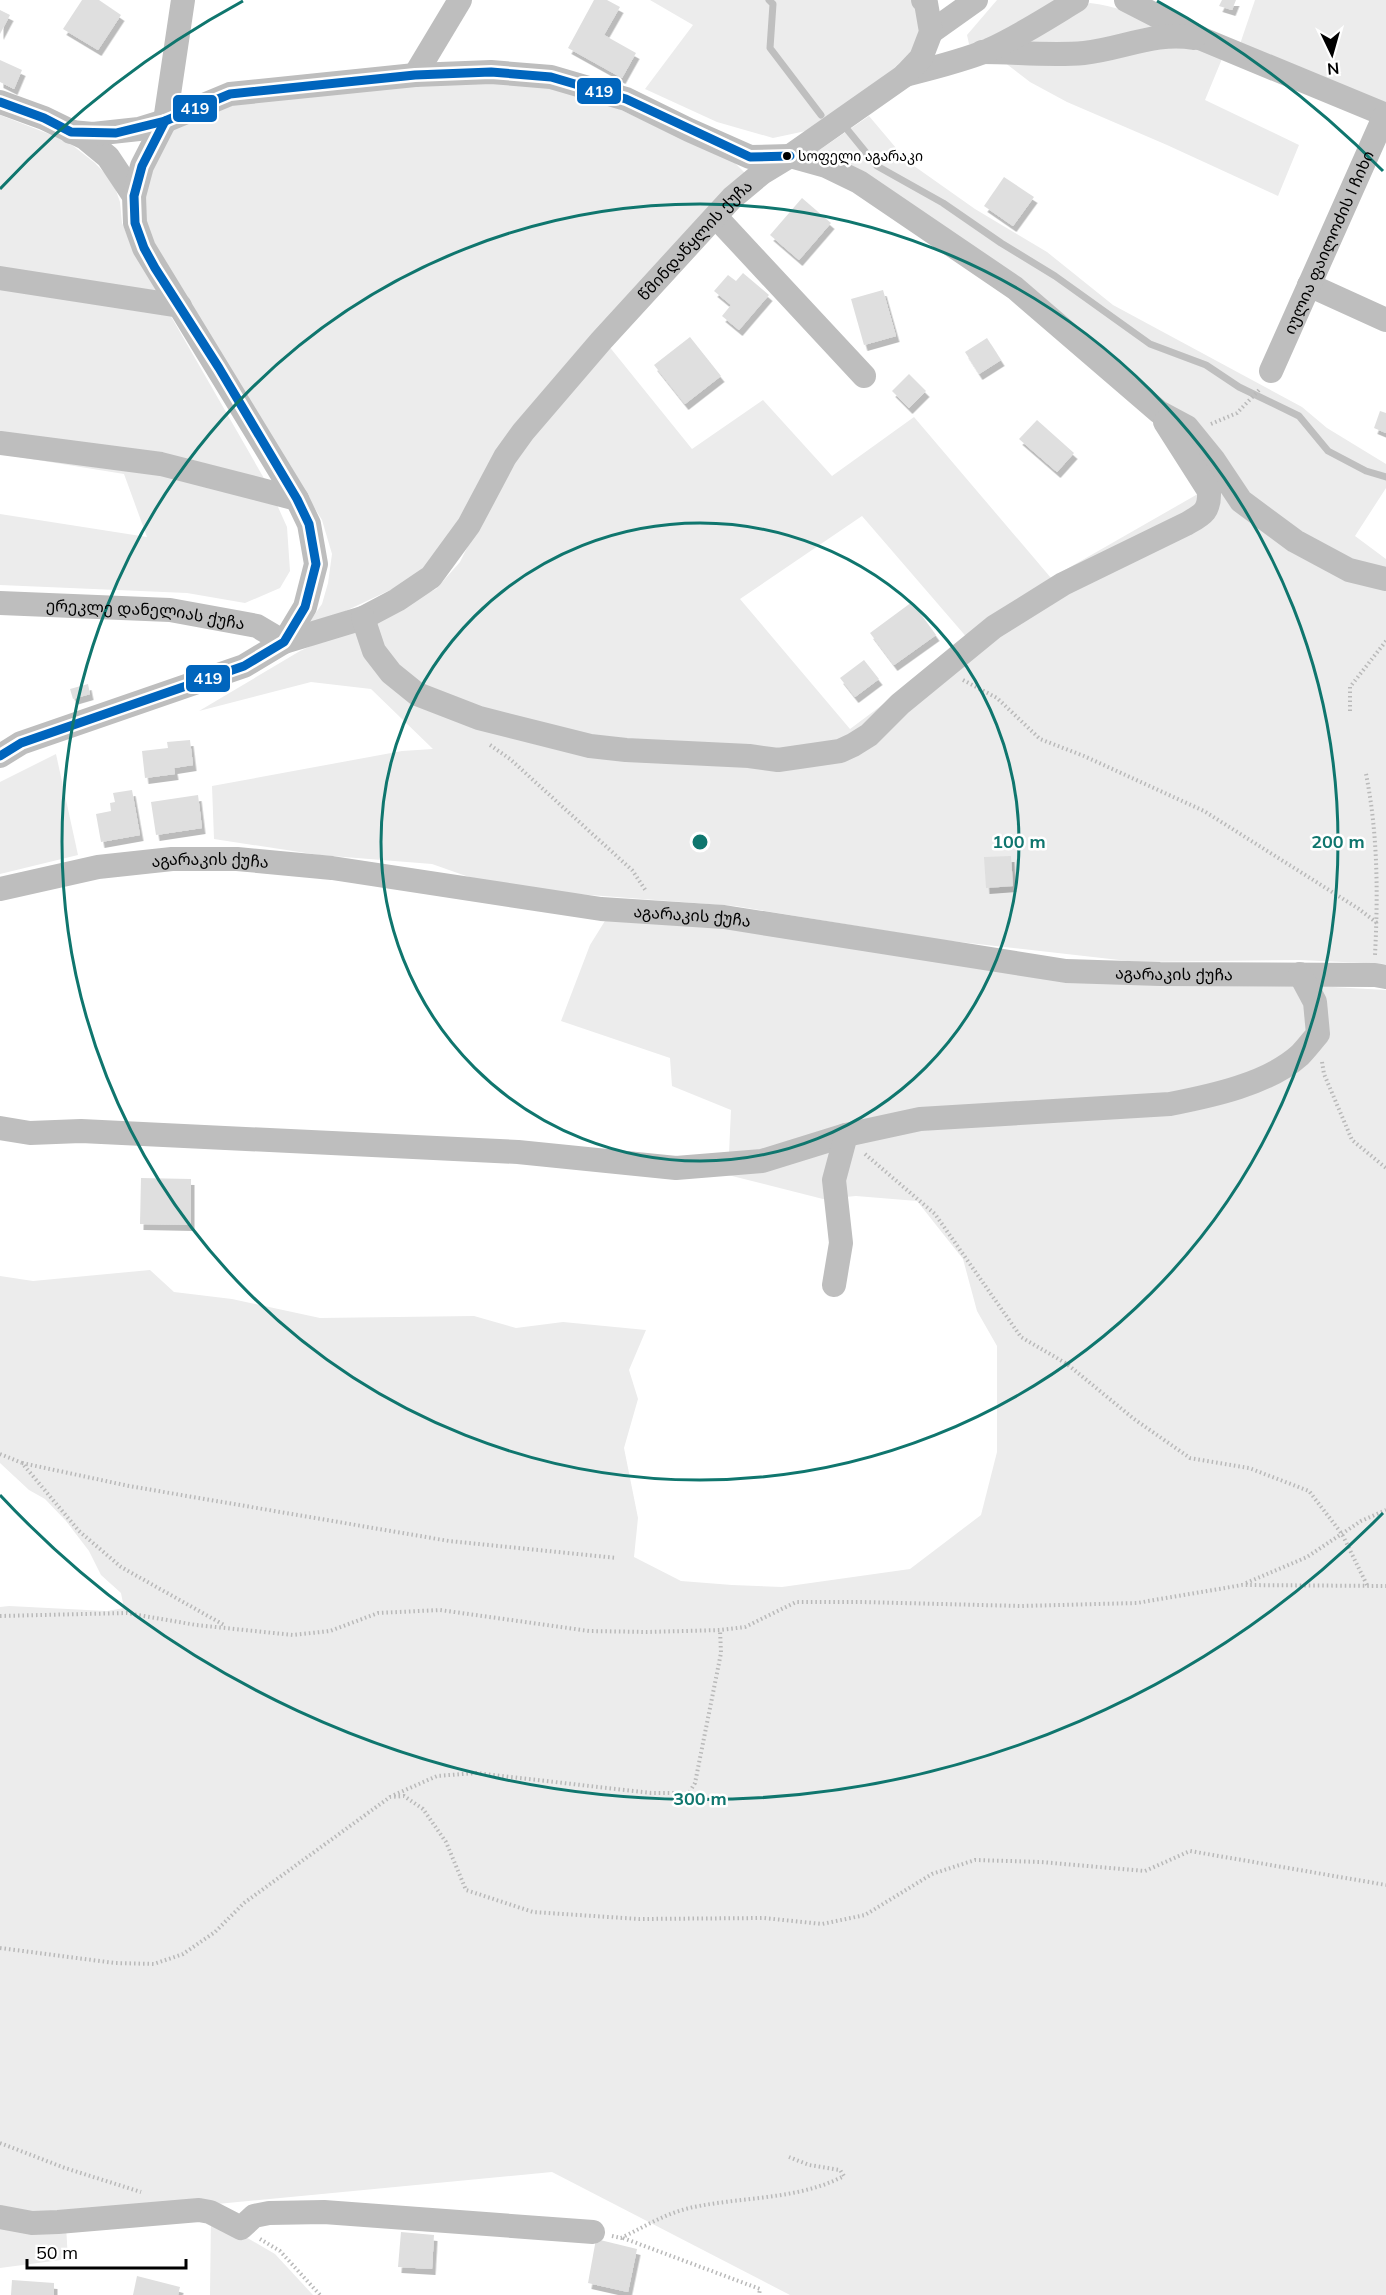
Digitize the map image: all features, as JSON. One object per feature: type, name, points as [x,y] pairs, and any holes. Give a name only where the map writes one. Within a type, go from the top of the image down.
[{"type":"street","points":[[0,756],[21,742],[244,666],[284,642],[305,607],[316,564],[309,524],[297,499],[144,249],[135,223],[134,196],[142,166],[165,121],[183,0]]},
{"type":"street","points":[[415,75],[460,0]]},
{"type":"street","points":[[923,0],[926,3],[931,32],[976,0]]},
{"type":"street","points":[[904,76],[982,52],[1035,26],[1077,0]]},
{"type":"street","points":[[1126,0],[1202,39],[1386,115]]},
{"type":"street","name":"წმინდაწყლის ქუჩა","points":[[284,642],[363,618],[398,600],[431,577],[470,525],[505,457],[523,432],[601,341],[732,198],[762,173],[904,76],[921,57],[931,32]]},
{"type":"street","points":[[982,52],[1085,53],[1151,38],[1179,35],[1202,39]]},
{"type":"street","points":[[71,132],[116,133],[139,129],[165,121],[230,94],[415,75],[491,72],[551,77],[626,99],[750,157],[790,156],[826,166],[859,182],[1015,288],[1159,412],[1187,427],[1213,459],[1241,501],[1295,542],[1349,570],[1386,579]]},
{"type":"street","points":[[0,102],[44,118],[85,138],[108,157],[134,196]]},
{"type":"street","name":"იულია ფაილოძის I ჩიხი","points":[[1271,371],[1386,115]]},
{"type":"street","points":[[716,217],[864,376]]},
{"type":"street","points":[[0,278],[180,306]]},
{"type":"street","points":[[1309,285],[1386,321]]},
{"type":"street","points":[[363,618],[374,651],[391,673],[417,694],[479,718],[590,746],[626,750],[749,756],[778,760],[840,751],[869,735],[900,705],[994,627],[1063,584],[1203,514],[1209,502],[1209,491],[1159,412]]},
{"type":"street","points":[[0,443],[162,464],[297,499]]},
{"type":"street","name":"ერეკლე დანელიას ქუჩა","points":[[0,603],[170,610],[257,626],[284,642]]},
{"type":"street","name":"აგარაკის ქუჩა","points":[[0,889],[98,867],[172,858],[237,859],[332,868],[600,909],[724,917],[1066,971],[1380,976]]},
{"type":"street","points":[[0,1128],[30,1133],[105,1132],[518,1152],[676,1168],[762,1161],[846,1135],[920,1119],[1170,1104],[1266,1078],[1299,1056],[1318,1034],[1315,1002],[1300,974]]},
{"type":"street","points":[[834,1285],[841,1243],[834,1180],[846,1135]]},
{"type":"street","points":[[0,2217],[32,2223],[200,2210],[210,2212],[241,2228],[254,2216],[269,2213],[324,2212],[593,2232]]},
{"type":"path","points":[[1187,427],[1214,424],[1237,412],[1255,395],[1271,371]]},
{"type":"path","points":[[1350,711],[1350,687],[1386,641]]},
{"type":"path","points":[[924,685],[963,680],[989,693],[1040,739],[1084,756],[1204,811],[1377,923]]},
{"type":"path","points":[[482,740],[510,759],[632,870],[659,912]]},
{"type":"path","points":[[1366,774],[1374,811],[1380,976]]},
{"type":"path","points":[[1318,1034],[1324,1074],[1352,1140],[1386,1168]]},
{"type":"path","points":[[846,1135],[873,1163],[935,1214],[1021,1337],[1067,1364],[1134,1419],[1190,1458],[1249,1468],[1309,1491],[1342,1534],[1367,1586]]},
{"type":"path","points":[[0,1454],[22,1463],[129,1486],[449,1541],[616,1558]]},
{"type":"path","points":[[22,1463],[79,1531],[121,1568],[227,1627]]},
{"type":"path","points":[[1242,1585],[1307,1557],[1360,1521],[1386,1510]]},
{"type":"path","points":[[0,1616],[127,1613],[196,1625],[293,1635],[330,1631],[378,1613],[440,1610],[589,1631],[720,1630],[746,1627],[796,1602],[1021,1606],[1137,1603],[1242,1585],[1386,1586]]},
{"type":"path","points":[[0,1948],[54,1957],[115,1963],[154,1964],[183,1954],[215,1932],[244,1903],[390,1797],[437,1776],[476,1773],[651,1793],[689,1793],[695,1783],[721,1653],[720,1630]]},
{"type":"path","points":[[390,1797],[404,1796],[423,1809],[446,1842],[466,1890],[533,1912],[639,1919],[764,1918],[822,1924],[865,1915],[932,1874],[975,1860],[1041,1862],[1145,1870],[1190,1851],[1386,1885]]},
{"type":"path","points":[[0,2145],[144,2193]]},
{"type":"path","points":[[621,2238],[658,2218],[696,2206],[825,2186],[844,2176],[840,2170],[809,2164],[789,2157]]},
{"type":"path","points":[[241,2228],[280,2251],[320,2295]]},
{"type":"path","points":[[593,2232],[621,2238],[760,2289],[759,2295]]},
{"type":"shaded area","points":[[650,0],[912,0],[935,41],[815,129],[773,138],[717,122],[645,89],[693,25]]},
{"type":"shaded area","points":[[997,0],[1069,0],[982,45],[969,44],[967,35]]},
{"type":"shaded area","points":[[1255,0],[1386,0],[1386,104],[1239,47]]},
{"type":"shaded area","points":[[1090,3],[1142,16],[1224,54],[1205,100],[1299,145],[1278,196],[1067,102],[1030,82],[1004,62],[1010,46]]},
{"type":"shaded area","points":[[458,80],[577,90],[733,161],[745,173],[420,576],[303,631],[322,604],[328,583],[332,554],[322,520],[145,229],[143,207],[148,183],[160,148],[179,122],[245,100]]},
{"type":"shaded area","points":[[0,115],[67,141],[95,163],[113,182],[120,202],[122,223],[134,252],[269,487],[287,527],[290,571],[280,588],[245,603],[187,593],[0,585],[0,514],[147,537],[124,474],[0,454]]},
{"type":"shaded area","points":[[869,116],[907,161],[975,209],[1047,252],[1113,305],[1302,407],[1327,428],[1386,464],[1386,488],[1355,536],[1386,559],[1386,964],[1300,960],[1137,962],[942,940],[735,906],[537,891],[486,883],[432,864],[319,855],[214,839],[212,786],[402,751],[433,749],[371,689],[311,682],[199,711],[300,651],[436,589],[460,562],[514,454],[608,345],[692,449],[763,400],[832,476],[914,417],[1051,578],[1210,487],[1226,461],[837,162],[818,151]],"holes":[[[862,516],[969,640],[850,729],[740,599]]]},
{"type":"shaded area","points":[[56,754],[78,855],[0,874],[0,782]]},
{"type":"shaded area","points":[[608,916],[1314,986],[1386,990],[1386,2295],[790,2295],[552,2172],[61,2219],[0,2215],[0,1607],[107,1611],[124,1608],[121,1593],[101,1575],[89,1551],[66,1521],[45,1499],[29,1490],[0,1463],[0,1276],[33,1281],[150,1270],[174,1292],[232,1299],[320,1318],[474,1316],[516,1328],[563,1322],[646,1330],[629,1370],[638,1399],[624,1448],[638,1518],[634,1557],[681,1581],[782,1587],[910,1569],[981,1515],[997,1452],[997,1346],[977,1311],[963,1259],[917,1201],[856,1196],[823,1199],[728,1175],[731,1110],[672,1086],[670,1058],[561,1021],[590,945]]},
{"type":"shaded area","points":[[211,2217],[275,2254],[313,2295],[210,2295]]},
{"type":"shaded area","points":[[0,2221],[66,2226],[68,2259],[0,2268]]},
{"type":"building","points":[[82,0],[99,0],[121,15],[98,50],[63,29]]},
{"type":"building","points":[[594,0],[607,0],[620,7],[604,35],[636,53],[622,78],[568,48]]},
{"type":"building","points":[[1222,0],[1236,0],[1232,10],[1219,6]]},
{"type":"building","points":[[0,10],[10,15],[0,34]]},
{"type":"building","points":[[0,60],[22,70],[14,89],[0,82]]},
{"type":"building","points":[[1004,177],[1034,197],[1013,226],[984,206]]},
{"type":"building","points":[[802,198],[831,223],[799,260],[770,235]]},
{"type":"building","points":[[743,273],[769,295],[739,330],[722,316],[731,305],[714,291],[728,275],[736,281]]},
{"type":"building","points":[[883,290],[896,336],[864,345],[851,299]]},
{"type":"building","points":[[690,337],[721,376],[685,404],[654,365]]},
{"type":"building","points":[[987,338],[1001,360],[979,374],[965,352]]},
{"type":"building","points":[[909,374],[926,391],[909,408],[892,391]]},
{"type":"building","points":[[1380,411],[1386,413],[1386,433],[1374,428]]},
{"type":"building","points":[[1037,420],[1074,453],[1057,472],[1019,439]]},
{"type":"building","points":[[912,602],[936,635],[894,665],[870,633]]},
{"type":"building","points":[[864,660],[879,679],[855,697],[840,678]]},
{"type":"building","points":[[88,684],[90,694],[73,699],[70,689]]},
{"type":"building","points":[[190,740],[193,765],[174,768],[175,774],[145,778],[142,751],[168,748],[167,742]]},
{"type":"building","points":[[132,790],[140,835],[101,842],[96,814],[111,811],[110,803],[115,802],[113,793]]},
{"type":"building","points":[[198,795],[202,828],[156,835],[151,802]]},
{"type":"building","points":[[1011,856],[1013,886],[986,888],[984,857]]},
{"type":"building","points":[[141,1178],[191,1179],[191,1225],[140,1224]]},
{"type":"building","points":[[401,2232],[434,2235],[432,2269],[398,2267]]},
{"type":"building","points":[[596,2239],[637,2249],[628,2292],[588,2283]]},
{"type":"building","points":[[137,2276],[180,2287],[178,2295],[133,2295]]},
{"type":"building","points":[[12,2280],[54,2283],[54,2295],[11,2295]]},
{"type":"waterway","points":[[769,0],[773,4],[770,48],[821,115]]},
{"type":"waterway","points":[[846,128],[877,166],[943,203],[1001,243],[1055,276],[1150,344],[1206,365],[1239,387],[1299,416],[1328,451],[1366,471],[1386,477]]},
{"type":"transit line","name":"419","points":[[0,102],[44,118],[71,132],[116,133],[165,121],[230,94],[415,75],[491,72],[551,77],[626,99],[750,157],[790,156]]},
{"type":"transit line","name":"419","points":[[0,756],[21,743],[244,666],[284,642],[305,607],[316,564],[309,524],[297,499],[219,368],[155,268],[144,248],[135,223],[134,196],[142,166],[165,121]]},
{"type":"place","name":"სოფელი აგარაკი","points":[[787,156]]}]
